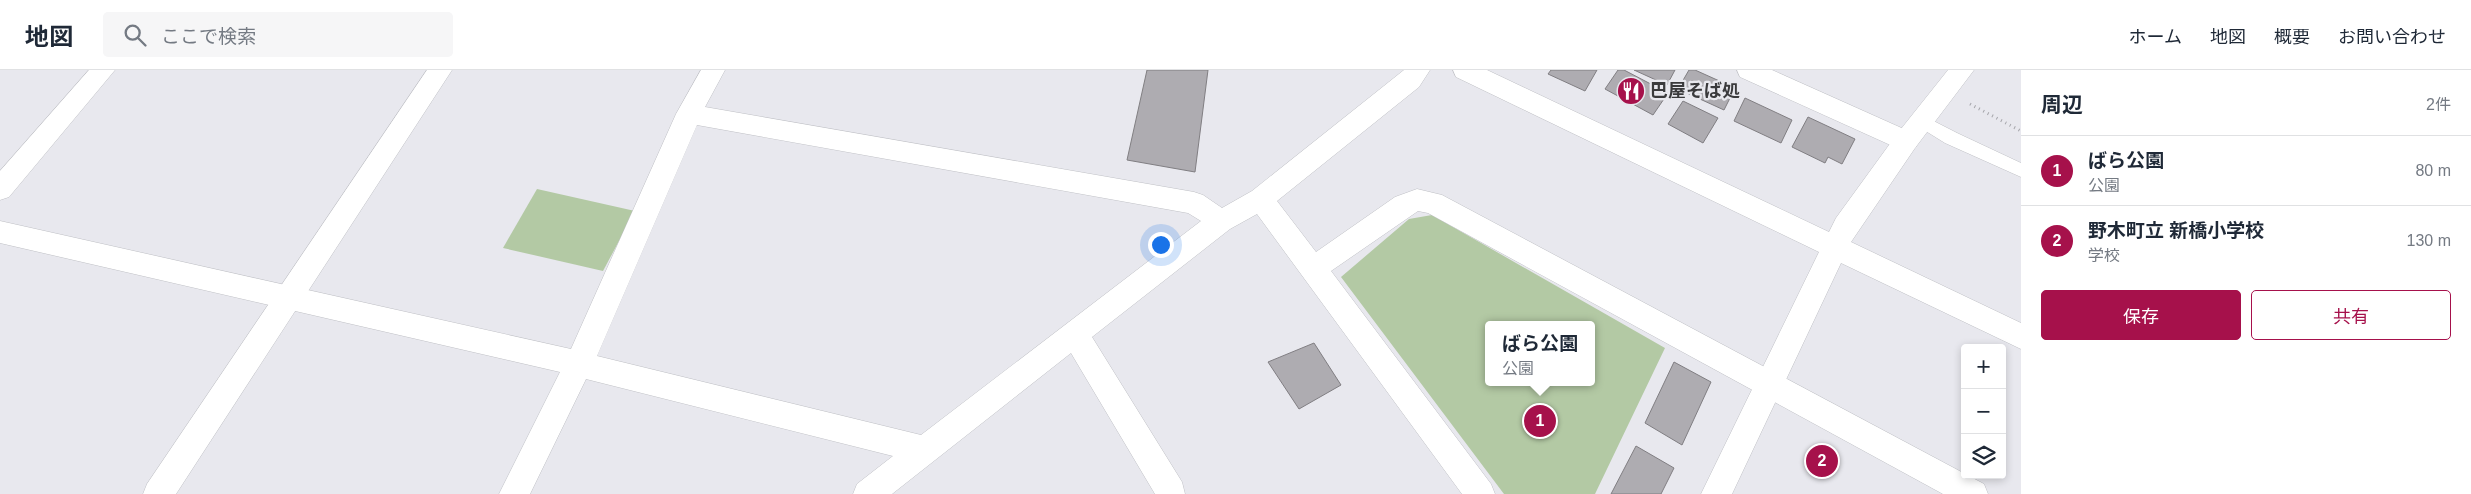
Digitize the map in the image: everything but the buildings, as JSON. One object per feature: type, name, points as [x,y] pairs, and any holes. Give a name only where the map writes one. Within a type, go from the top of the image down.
[{"type":"street","points":[[0,190],[103,70]]},
{"type":"street","points":[[158,494],[440,70]]},
{"type":"street","points":[[514,494],[579,364],[689,114],[713,70]]},
{"type":"street","points":[[868,494],[1222,221],[1261,199],[1410,80],[1418,70]]},
{"type":"street","points":[[1465,70],[2021,337]]},
{"type":"street","points":[[1748,70],[1906,141]]},
{"type":"street","points":[[1716,494],[1834,247],[1846,226],[1906,141],[1962,70]]},
{"type":"street","points":[[689,114],[1194,203],[1222,221]]},
{"type":"street","points":[[1261,199],[1480,494]]},
{"type":"street","points":[[1314,268],[1404,205],[1417,200],[1433,204],[1972,494]]},
{"type":"street","points":[[0,232],[579,364],[924,450]]},
{"type":"street","points":[[1075,334],[1171,492]]},
{"type":"lane","points":[[1922,121],[1951,138],[2021,170]]},
{"type":"path","points":[[1965,102],[2021,131]]},
{"type":"green space","points":[[537,189],[635,211],[603,271],[503,248]]},
{"type":"green space","points":[[1432,215],[1665,348],[1595,494],[1504,494],[1341,277],[1409,219]]},
{"type":"place","name":"巴屋そば処","points":[[1631,91]]},
{"type":"place","name":"ばら公園","points":[[1540,421]]},
{"type":"place","name":"野木町立 新橋小学校","points":[[1822,461]]}]
